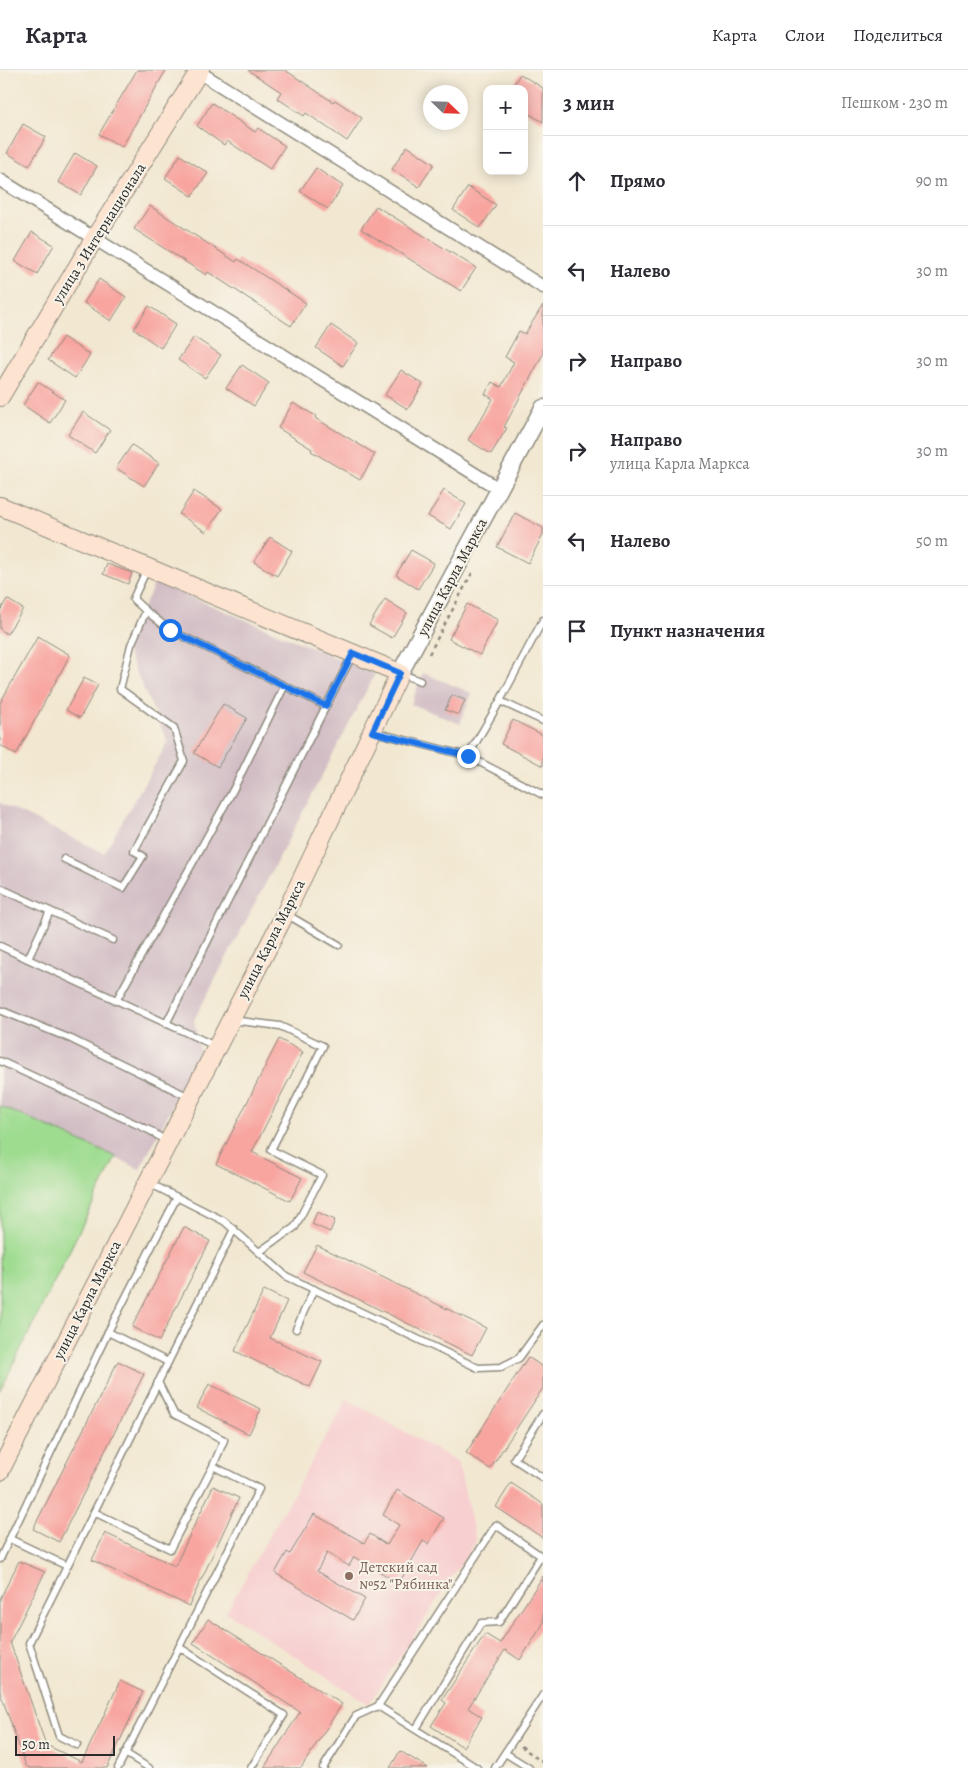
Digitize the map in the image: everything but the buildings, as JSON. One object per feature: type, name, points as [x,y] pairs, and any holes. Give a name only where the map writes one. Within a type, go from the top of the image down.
[{"type":"main road","name":"улица 3 Интернационала","points":[[0,397],[94,239],[199,71]]},
{"type":"main road","points":[[0,506],[400,673]]},
{"type":"main road","name":"улица Карла Маркса","points":[[0,1471],[285,914],[400,673]]},
{"type":"street","points":[[199,71],[543,287]]},
{"type":"street","points":[[0,180],[499,489]]},
{"type":"street","name":"улица Карла Маркса","points":[[400,673],[543,408]]},
{"type":"lane","points":[[148,568],[132,600],[170,630],[326,706]]},
{"type":"lane","points":[[64,859],[122,888],[143,856],[134,851],[184,761],[174,728],[120,689],[130,645],[146,611]]},
{"type":"lane","points":[[468,756],[543,620]]},
{"type":"lane","points":[[166,1024],[353,653]]},
{"type":"lane","points":[[400,673],[420,681]]},
{"type":"lane","points":[[116,1001],[232,790],[284,687]]},
{"type":"lane","points":[[500,701],[543,721]]},
{"type":"lane","points":[[372,732],[468,756],[543,795]]},
{"type":"lane","points":[[0,888],[113,940]]},
{"type":"lane","points":[[28,959],[50,911]]},
{"type":"lane","points":[[285,914],[339,945]]},
{"type":"lane","points":[[0,946],[216,1047]]},
{"type":"lane","points":[[0,1010],[71,1039],[190,1097]]},
{"type":"lane","points":[[230,1020],[280,1026],[322,1046],[271,1150],[322,1175],[295,1227],[259,1252]]},
{"type":"lane","points":[[0,1060],[150,1131],[167,1143]]},
{"type":"lane","points":[[147,1182],[224,1221],[286,1276],[478,1368],[500,1367],[519,1358],[543,1326]]},
{"type":"lane","points":[[0,1560],[108,1332],[177,1197]]},
{"type":"lane","points":[[77,1745],[59,1736],[29,1644],[234,1229]]},
{"type":"lane","points":[[296,1329],[314,1289]]},
{"type":"lane","points":[[108,1332],[168,1362]]},
{"type":"lane","points":[[94,1512],[170,1549],[213,1466],[224,1440],[174,1414],[158,1382]]},
{"type":"lane","points":[[543,1414],[514,1459],[543,1478]]},
{"type":"lane","points":[[118,1768],[259,1489],[213,1466]]},
{"type":"lane","points":[[323,1768],[356,1716],[378,1706],[496,1525],[541,1556],[499,1622],[481,1623],[416,1729]]},
{"type":"lane","points":[[10,1539],[67,1566]]},
{"type":"lane","points":[[179,1647],[284,1716],[251,1768]]},
{"type":"lane","points":[[495,1768],[543,1695]]},
{"type":"lane","points":[[378,1706],[477,1768]]},
{"type":"lane","points":[[125,1753],[149,1768]]},
{"type":"lane","points":[[505,1753],[529,1768]]},
{"type":"path","points":[[520,1745],[543,1763]]},
{"type":"shaded area","points":[[155,582],[375,674],[194,1020],[200,1052],[140,1169],[0,1106],[0,803],[104,853],[168,742],[125,648]]},
{"type":"shaded area","points":[[423,673],[472,693],[460,724],[411,704]]},
{"type":"shaded area","name":"Детский сад №52 \"Рябинка\"","points":[[347,1399],[458,1462],[476,1541],[369,1704],[226,1612]]},
{"type":"green space","points":[[0,1106],[116,1157],[0,1391]]},
{"type":"place","name":"Детский сад №52 \"Рябинка\"","points":[[349,1576]]},
{"type":"route","points":[[170,630],[326,706],[353,653],[400,673],[372,732],[468,756]]}]
